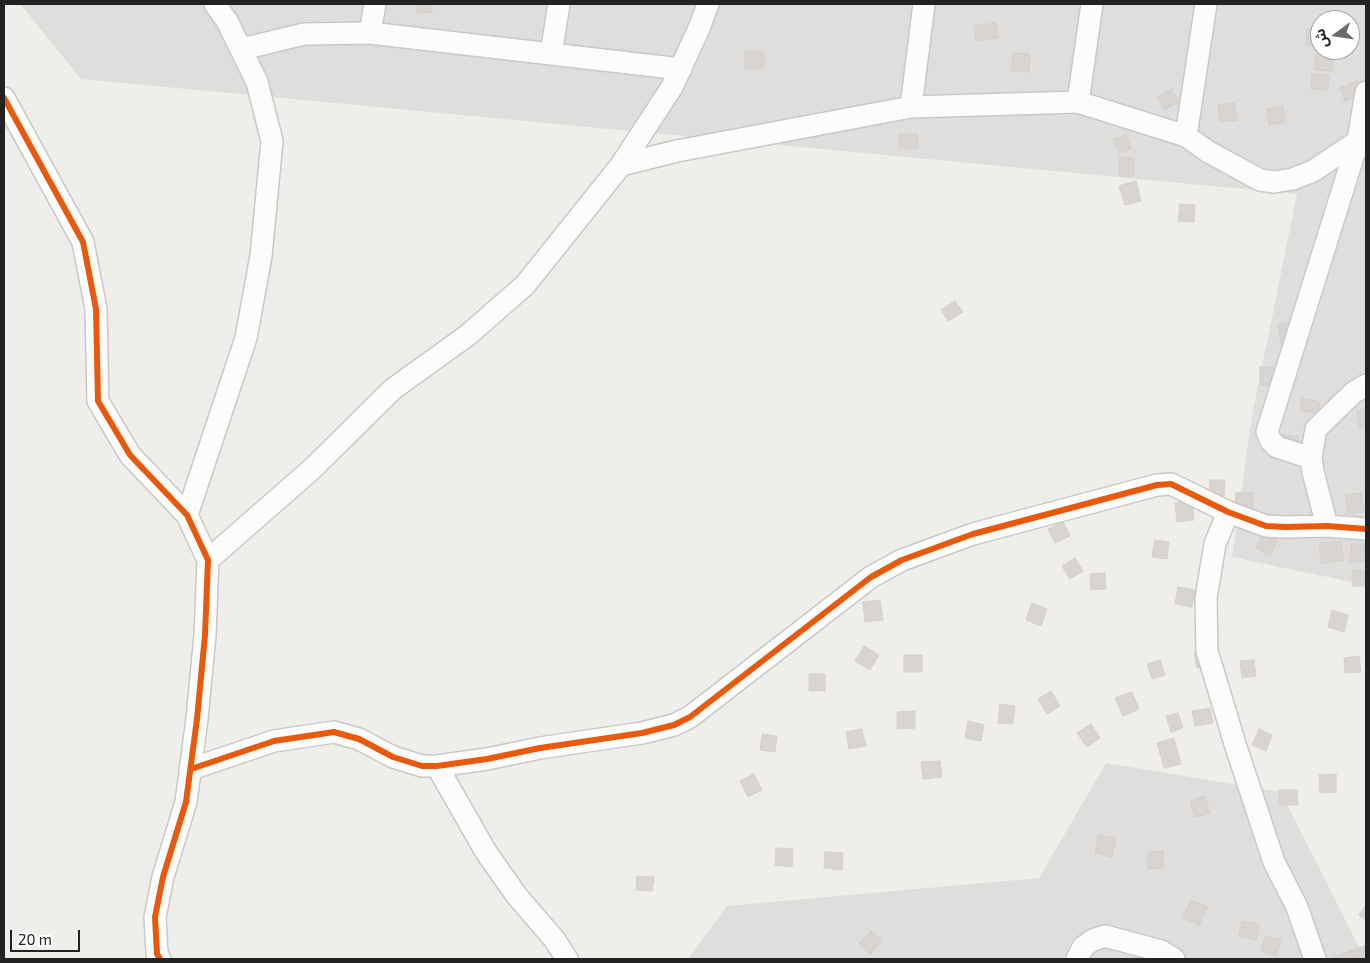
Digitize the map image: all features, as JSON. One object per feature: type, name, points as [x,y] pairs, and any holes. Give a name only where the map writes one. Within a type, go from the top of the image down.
[{"type":"street","points":[[187,515],[246,338],[261,256],[272,140],[257,82],[227,21],[215,4]]},
{"type":"street","points":[[370,33],[375,4]]},
{"type":"street","points":[[551,54],[559,4]]},
{"type":"street","points":[[208,560],[312,469],[393,389],[468,335],[525,285],[621,165],[672,87],[708,4]]},
{"type":"street","points":[[911,107],[924,4]]},
{"type":"street","points":[[1078,102],[1092,4]]},
{"type":"street","points":[[1186,136],[1206,4]]},
{"type":"street","points":[[242,49],[304,34],[370,33],[681,69]]},
{"type":"street","points":[[1311,458],[1277,447],[1271,441],[1267,432],[1362,143],[1366,92]]},
{"type":"street","points":[[4,98],[83,242],[96,309],[98,401],[130,455],[187,515],[208,560],[205,635],[197,719],[186,802],[163,877],[156,917],[157,954],[160,959]]},
{"type":"street","points":[[621,165],[677,151],[911,107],[1078,102],[1186,136],[1233,167],[1260,180],[1274,182],[1293,179],[1313,171],[1362,143]]},
{"type":"street","points":[[1327,526],[1311,458],[1316,429],[1353,393],[1366,385]]},
{"type":"street","points":[[190,769],[274,741],[334,732],[359,739],[393,757],[422,766],[437,766],[642,733],[674,725],[690,717],[871,576],[902,560],[973,534],[1157,484],[1171,484],[1228,512],[1266,526],[1327,526],[1366,529]]},
{"type":"street","points":[[1228,512],[1215,544],[1206,598],[1207,651],[1274,862],[1296,907],[1315,959]]},
{"type":"street","points":[[437,766],[486,852],[517,896],[554,939],[566,959]]},
{"type":"street","points":[[1077,959],[1083,947],[1105,936],[1161,951],[1174,959]]},
{"type":"shaded area","points":[[20,4],[1366,4],[1366,585],[1232,557],[1252,416],[1297,194],[81,79]]},
{"type":"shaded area","points":[[1106,763],[1281,792],[1365,959],[688,959],[727,906],[1039,878]]},
{"type":"building","points":[[416,4],[432,4],[432,12],[417,13]]},
{"type":"building","points":[[996,23],[999,38],[976,41],[974,26]]},
{"type":"building","points":[[1307,29],[1310,29],[1310,45],[1306,45]]},
{"type":"building","points":[[745,52],[764,52],[764,68],[745,68]]},
{"type":"building","points":[[1013,53],[1030,54],[1029,72],[1011,71]]},
{"type":"building","points":[[1316,60],[1333,60],[1332,71],[1315,70]]},
{"type":"building","points":[[1312,74],[1329,75],[1328,90],[1311,89]]},
{"type":"building","points":[[1357,81],[1362,95],[1345,101],[1340,88]]},
{"type":"building","points":[[1172,89],[1179,102],[1164,110],[1157,97]]},
{"type":"building","points":[[1234,103],[1237,120],[1220,122],[1218,105]]},
{"type":"building","points":[[1283,106],[1285,122],[1269,125],[1267,109]]},
{"type":"building","points":[[899,134],[917,134],[918,148],[900,148]]},
{"type":"building","points":[[1126,135],[1131,149],[1119,153],[1113,139]]},
{"type":"building","points":[[1119,157],[1134,158],[1134,176],[1119,176]]},
{"type":"building","points":[[1136,181],[1141,201],[1125,205],[1119,186]]},
{"type":"building","points":[[1180,204],[1195,205],[1194,222],[1178,221]]},
{"type":"building","points":[[955,301],[963,312],[948,321],[941,310]]},
{"type":"building","points":[[1296,322],[1297,343],[1281,344],[1278,324]]},
{"type":"building","points":[[1260,367],[1280,367],[1280,386],[1260,385]]},
{"type":"building","points":[[1302,398],[1320,402],[1318,414],[1300,410]]},
{"type":"building","points":[[1366,409],[1366,427],[1360,428],[1357,411]]},
{"type":"building","points":[[1281,435],[1298,436],[1297,451],[1279,449]]},
{"type":"building","points":[[1210,480],[1225,480],[1224,496],[1209,495]]},
{"type":"building","points":[[1236,493],[1253,493],[1252,510],[1235,509]]},
{"type":"building","points":[[1361,493],[1364,512],[1348,514],[1345,495]]},
{"type":"building","points":[[1192,502],[1194,520],[1177,522],[1175,503]]},
{"type":"building","points":[[1063,522],[1070,536],[1055,543],[1048,529]]},
{"type":"building","points":[[1263,534],[1277,541],[1270,556],[1256,548]]},
{"type":"building","points":[[1155,540],[1169,542],[1167,559],[1152,557]]},
{"type":"building","points":[[1342,541],[1343,561],[1321,563],[1319,543]]},
{"type":"building","points":[[1351,544],[1366,544],[1366,562],[1350,561]]},
{"type":"building","points":[[1075,558],[1083,571],[1070,579],[1062,566]]},
{"type":"building","points":[[1353,570],[1366,570],[1366,586],[1353,586]]},
{"type":"building","points":[[1105,573],[1106,589],[1091,590],[1090,574]]},
{"type":"building","points":[[1178,587],[1195,590],[1192,607],[1175,604]]},
{"type":"building","points":[[880,600],[883,620],[865,622],[863,602]]},
{"type":"building","points":[[1032,603],[1047,609],[1041,626],[1026,620]]},
{"type":"building","points":[[1332,610],[1348,615],[1344,632],[1328,627]]},
{"type":"building","points":[[864,646],[879,655],[870,670],[855,661]]},
{"type":"building","points":[[1208,650],[1211,665],[1197,668],[1194,653]]},
{"type":"building","points":[[904,655],[922,655],[922,672],[904,672]]},
{"type":"building","points":[[1359,656],[1361,672],[1345,673],[1344,658]]},
{"type":"building","points":[[1160,660],[1165,675],[1152,679],[1147,664]]},
{"type":"building","points":[[1254,660],[1256,676],[1242,678],[1240,661]]},
{"type":"building","points":[[809,674],[825,674],[825,691],[809,691]]},
{"type":"building","points":[[1051,691],[1060,706],[1047,714],[1038,699]]},
{"type":"building","points":[[1132,692],[1139,709],[1123,716],[1115,698]]},
{"type":"building","points":[[1000,704],[1015,706],[1013,724],[998,723]]},
{"type":"building","points":[[1210,708],[1213,723],[1195,726],[1192,711]]},
{"type":"building","points":[[915,711],[915,728],[897,729],[897,712]]},
{"type":"building","points":[[1178,713],[1183,728],[1171,732],[1166,716]]},
{"type":"building","points":[[968,721],[984,725],[981,741],[965,738]]},
{"type":"building","points":[[1091,724],[1100,738],[1087,747],[1077,733]]},
{"type":"building","points":[[862,729],[866,746],[849,749],[846,732]]},
{"type":"building","points":[[1259,729],[1272,735],[1266,751],[1252,745]]},
{"type":"building","points":[[762,734],[777,736],[775,752],[760,750]]},
{"type":"building","points":[[1174,738],[1181,764],[1164,768],[1157,743]]},
{"type":"building","points":[[940,761],[942,777],[923,779],[921,762]]},
{"type":"building","points":[[754,774],[762,790],[748,797],[740,781]]},
{"type":"building","points":[[1336,774],[1336,792],[1320,793],[1319,775]]},
{"type":"building","points":[[1279,790],[1297,790],[1298,805],[1279,805]]},
{"type":"building","points":[[1205,796],[1210,813],[1195,817],[1190,801]]},
{"type":"building","points":[[1099,835],[1116,838],[1112,857],[1095,853]]},
{"type":"building","points":[[776,848],[793,849],[792,867],[775,865]]},
{"type":"building","points":[[1163,851],[1163,868],[1148,869],[1148,852]]},
{"type":"building","points":[[825,852],[843,853],[842,870],[824,868]]},
{"type":"building","points":[[637,876],[654,877],[652,891],[636,890]]},
{"type":"building","points":[[1191,900],[1207,907],[1199,925],[1183,918]]},
{"type":"building","points":[[1366,905],[1366,920],[1359,915]]},
{"type":"building","points":[[1242,921],[1259,924],[1256,940],[1239,936]]},
{"type":"building","points":[[871,931],[882,941],[870,954],[859,943]]},
{"type":"building","points":[[1265,936],[1281,940],[1276,956],[1261,951]]},
{"type":"building","points":[[1364,946],[1366,959],[1335,959],[1334,957]]},
{"type":"cycle path","points":[[4,98],[83,242],[96,309],[98,401],[130,455],[187,515],[208,560],[205,635],[197,719],[186,802],[163,877],[155,917],[157,954],[160,959]]},
{"type":"cycle path","points":[[191,769],[274,741],[334,732],[359,739],[393,757],[422,766],[437,766],[642,733],[674,725],[690,717],[871,577],[902,560],[973,534],[1157,485],[1171,484],[1228,512],[1266,526],[1327,526],[1366,529]]}]
